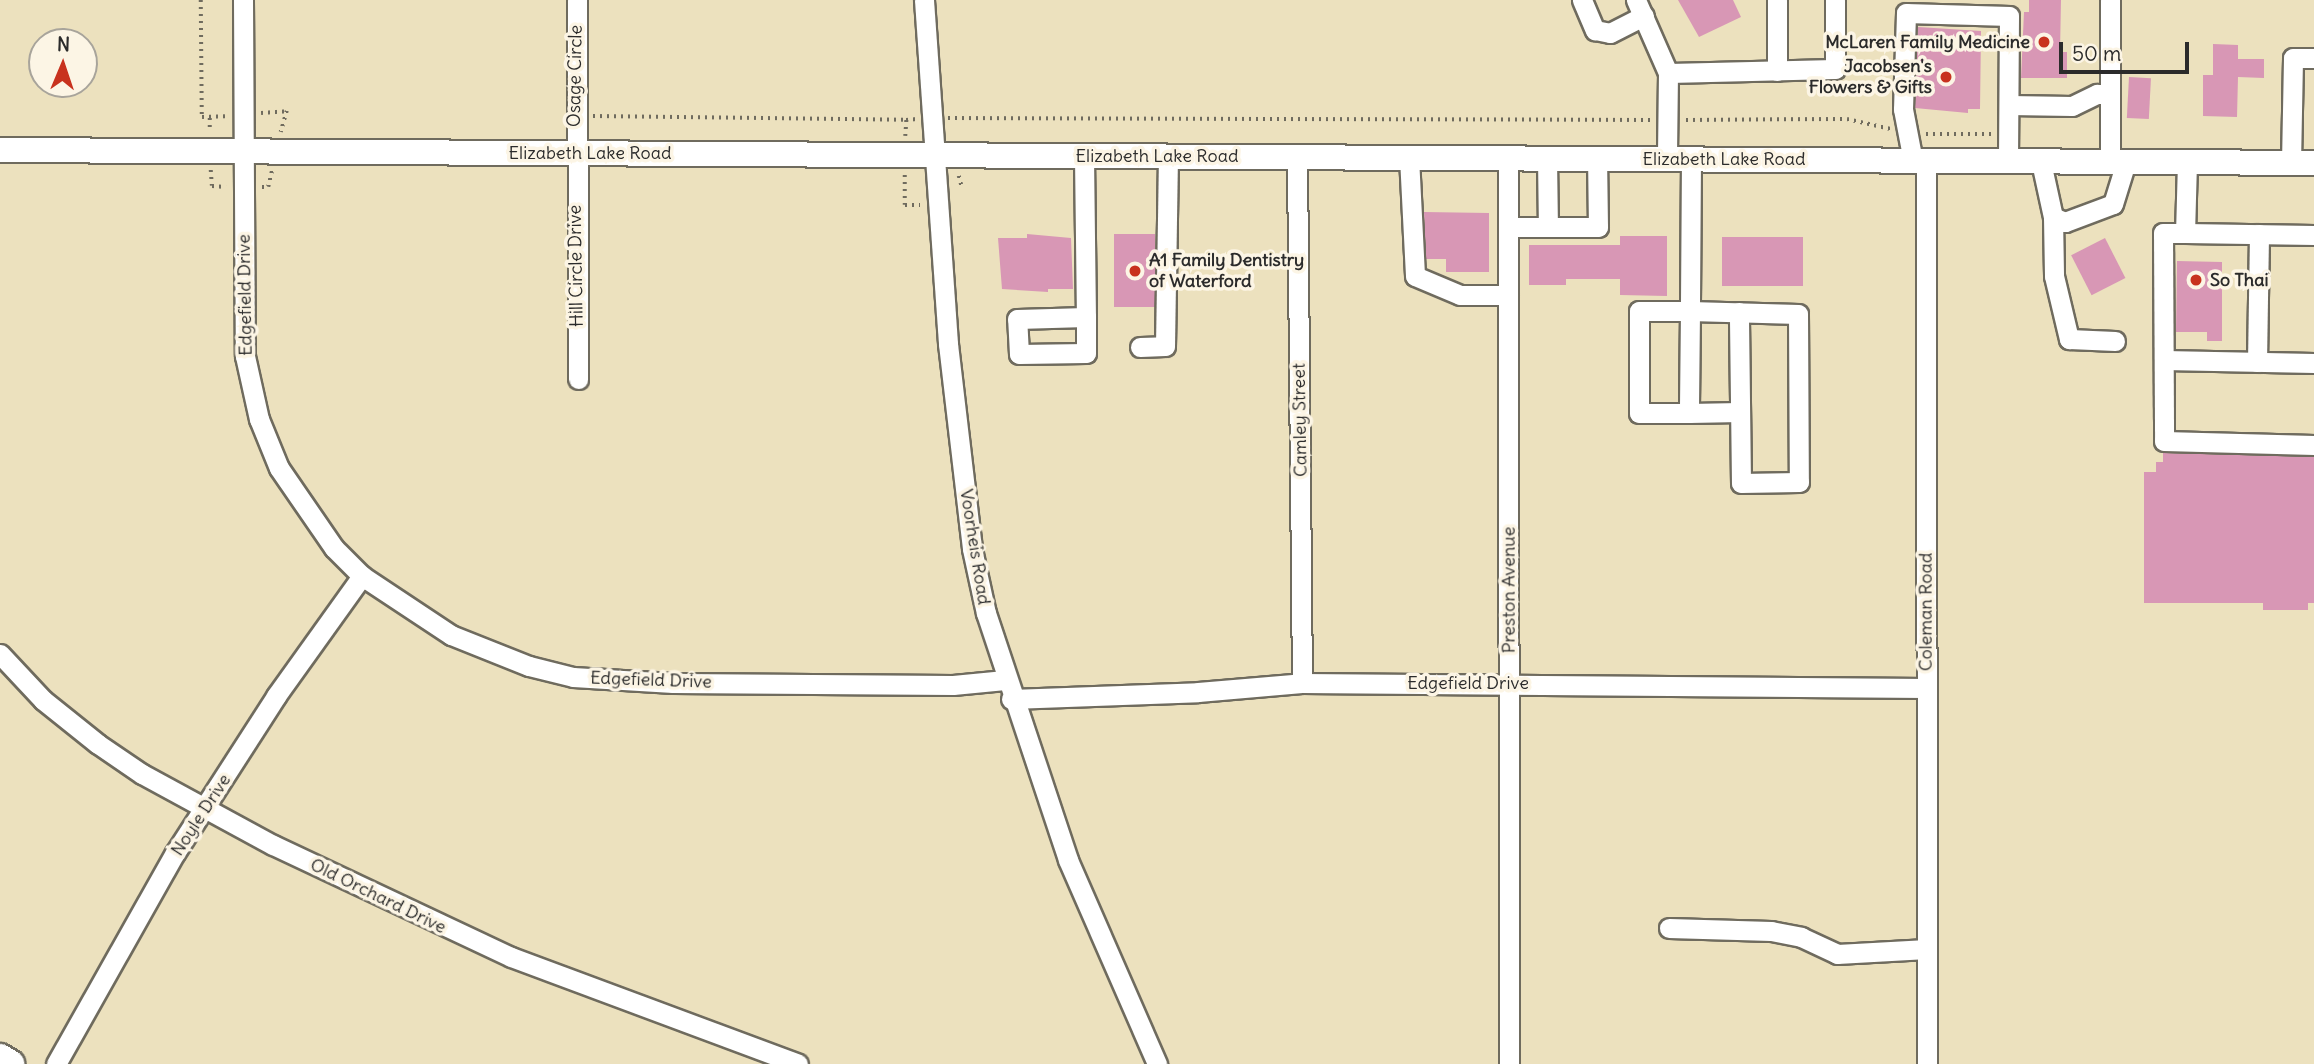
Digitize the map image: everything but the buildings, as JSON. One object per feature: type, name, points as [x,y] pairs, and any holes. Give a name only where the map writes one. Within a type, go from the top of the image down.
[{"type":"highway","points":[[0,1058],[10,1064]]},
{"type":"main road","name":"Elizabeth Lake Road","points":[[0,150],[2302,163]]},
{"type":"street","name":"Edgefield Drive","points":[[243,0],[245,356],[259,419],[279,468],[312,518],[362,576],[451,635],[516,662],[573,677],[673,684],[953,685],[1008,689],[1198,692],[1302,683],[1509,682],[1926,688]]},
{"type":"street","name":"Osage Circle","points":[[574,153],[577,0]]},
{"type":"street","name":"Voorheis Road","points":[[924,0],[932,155],[972,549],[1008,689],[1098,938],[1157,1064]]},
{"type":"street","points":[[1582,0],[1595,30],[1610,33],[1640,8],[1668,73],[1667,120],[1679,159],[1690,311],[1689,413]]},
{"type":"street","points":[[1777,0],[1777,71]]},
{"type":"street","points":[[1668,73],[1835,69],[1835,0]]},
{"type":"street","points":[[2053,217],[2065,222],[2106,210],[2113,204],[2118,162],[2110,94],[2110,0]]},
{"type":"street","points":[[2008,161],[2011,8]]},
{"type":"street","name":"Coleman Road","points":[[1927,1064],[1920,161],[1907,131],[1903,108],[1906,13],[2011,8]]},
{"type":"street","points":[[2302,163],[2293,58],[2314,58]]},
{"type":"street","points":[[2008,105],[2072,106],[2097,94],[2110,94]]},
{"type":"street","name":"Hill Circle Drive","points":[[574,153],[578,379]]},
{"type":"street","points":[[1084,156],[1086,317]]},
{"type":"street","points":[[1140,346],[1165,346],[1168,156]]},
{"type":"street","name":"Camley Street","points":[[1297,157],[1302,683]]},
{"type":"street","points":[[1409,158],[1415,276],[1460,295],[1508,295]]},
{"type":"street","name":"Preston Avenue","points":[[1508,158],[1509,1064]]},
{"type":"street","points":[[1547,158],[1548,227]]},
{"type":"street","points":[[1508,227],[1598,227],[1597,159]]},
{"type":"street","points":[[2041,162],[2053,217],[2054,276],[2069,339],[2115,341]]},
{"type":"street","points":[[2185,233],[2187,162]]},
{"type":"street","points":[[2314,235],[2163,233],[2164,442],[2314,445]]},
{"type":"street","points":[[2257,362],[2259,234]]},
{"type":"street","points":[[1739,312],[1741,483],[1799,482],[1798,314],[1739,312],[1690,311],[1639,311],[1639,413],[1740,412]]},
{"type":"street","points":[[2164,360],[2314,363]]},
{"type":"street","name":"Noyle Drive","points":[[56,1064],[176,853],[276,696],[362,576]]},
{"type":"street","name":"Old Orchard Drive","points":[[0,654],[43,700],[98,744],[206,808],[438,926],[681,1023],[798,1064]]},
{"type":"street","points":[[1669,928],[1771,931],[1801,937],[1837,954],[1927,949]]},
{"type":"path","points":[[201,0],[202,117],[210,118]]},
{"type":"path","points":[[574,117],[905,120]]},
{"type":"path","points":[[946,118],[1847,119],[1907,131],[2008,133]]},
{"type":"place","name":"McLaren Family Medicine","points":[[2044,42]]},
{"type":"place","name":"Jacobsen's Flowers & Gifts","points":[[1946,77]]},
{"type":"place","name":"A1 Family Dentistry of Waterford","points":[[1135,271]]},
{"type":"place","name":"So Thai","points":[[2196,280]]}]
